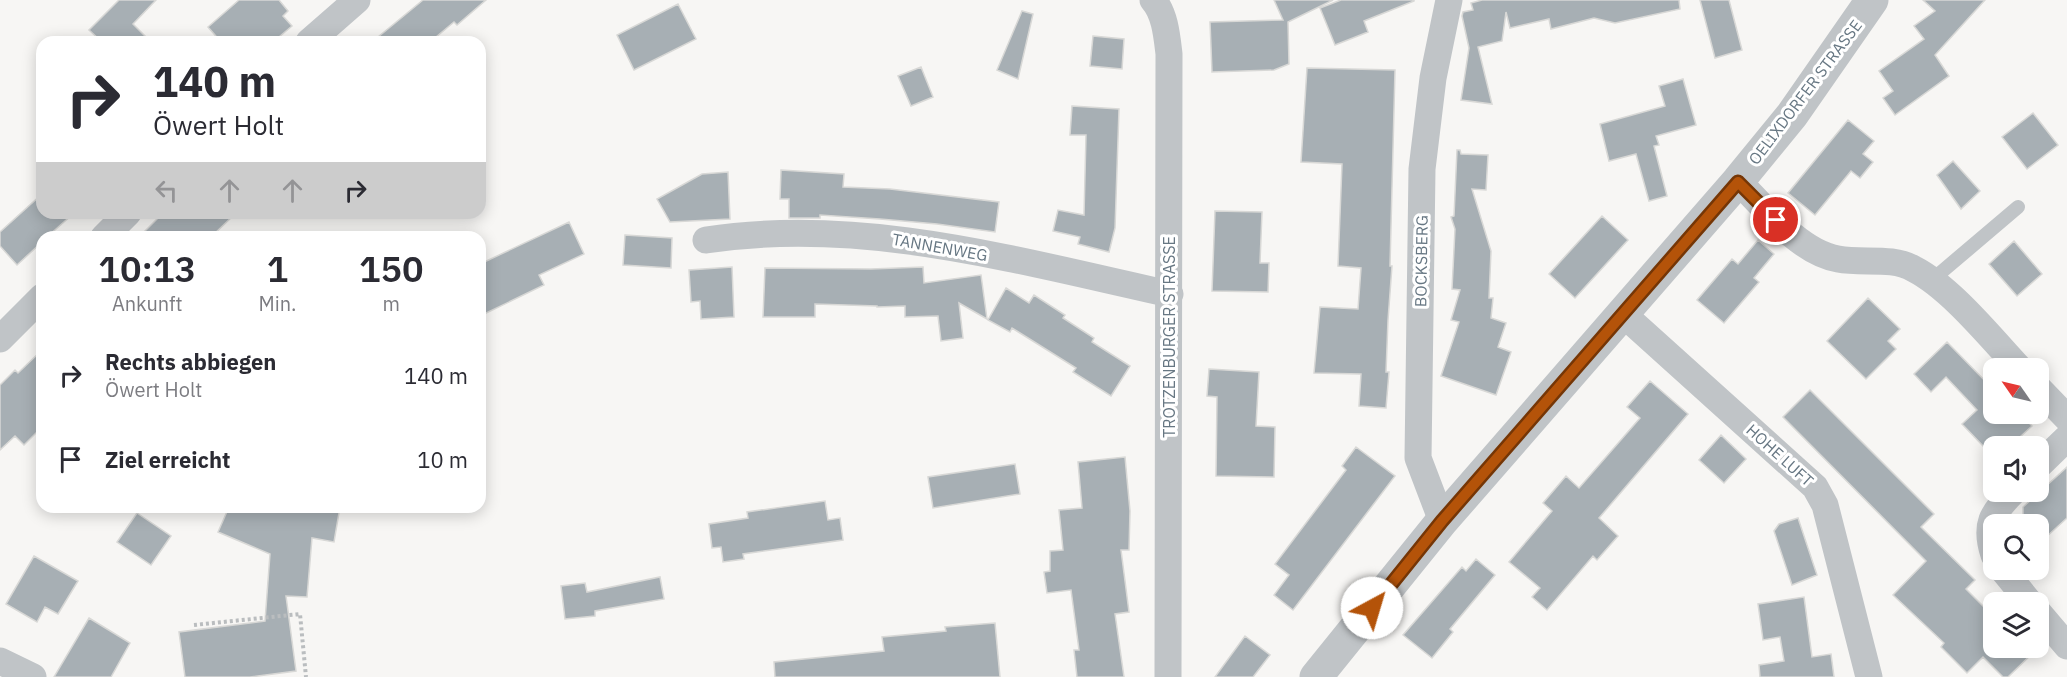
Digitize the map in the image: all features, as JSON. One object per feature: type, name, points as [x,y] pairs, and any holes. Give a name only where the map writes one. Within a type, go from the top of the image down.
[{"type":"street","name":"BOCKSBERG","points":[[1442,521],[1418,458],[1422,169],[1439,42],[1449,0]]},
{"type":"street","name":"OELIXDORFER STRASSE","points":[[1316,677],[1442,521],[1738,182],[1792,115],[1872,0]]},
{"type":"street","name":"TROTZENBURGER STRASSE","points":[[1160,2],[1169,54],[1168,677]]},
{"type":"street","points":[[314,36],[340,5]]},
{"type":"street","points":[[1738,182],[1789,232],[1820,254],[1837,259],[1900,263],[1912,267],[1943,289],[2009,358]]},
{"type":"street","points":[[110,231],[122,219]]},
{"type":"street","name":"TANNENWEG","points":[[706,240],[743,234],[893,238],[938,244],[1170,294]]},
{"type":"street","points":[[0,339],[36,303]]},
{"type":"street","name":"HOHE LUFT","points":[[1623,314],[1815,487],[1821,495],[1869,677]]},
{"type":"street","points":[[2049,399],[2067,418]]},
{"type":"street","points":[[2049,455],[2067,438]]},
{"type":"street","points":[[1994,514],[2004,502]]},
{"type":"street","points":[[2011,580],[2022,592]]},
{"type":"street","points":[[2049,625],[2067,646]]},
{"type":"street","points":[[0,661],[33,677]]},
{"type":"lane","points":[[1932,280],[2018,207]]},
{"type":"path","points":[[194,625],[300,614],[306,677]]},
{"type":"building","points":[[119,0],[156,0],[133,24],[145,36],[96,36],[89,30]]},
{"type":"building","points":[[239,0],[279,0],[288,11],[283,16],[292,26],[280,36],[216,36],[208,27]]},
{"type":"building","points":[[423,0],[486,0],[457,25],[454,22],[437,36],[379,36]]},
{"type":"building","points":[[1274,0],[1333,0],[1288,22],[1289,64],[1274,70],[1212,72],[1210,22],[1283,20]]},
{"type":"building","points":[[1341,0],[1414,1],[1364,21],[1368,32],[1335,45],[1320,8]]},
{"type":"building","points":[[1482,0],[1679,0],[1680,9],[1615,23],[1594,18],[1551,29],[1549,19],[1510,28],[1506,12],[1502,41],[1478,47],[1492,104],[1461,100],[1469,48],[1462,16],[1463,12],[1473,10],[1471,3]]},
{"type":"building","points":[[1700,0],[1729,0],[1742,50],[1715,58]]},
{"type":"building","points":[[1923,0],[1985,0],[1935,55],[1949,76],[1895,115],[1883,98],[1893,91],[1879,71],[1924,39],[1914,26],[1935,11]]},
{"type":"building","points":[[678,4],[696,39],[634,70],[617,35]]},
{"type":"building","points":[[1022,11],[1033,14],[1018,79],[997,70]]},
{"type":"building","points":[[1093,36],[1124,39],[1122,69],[1090,66]]},
{"type":"building","points":[[921,67],[933,97],[911,106],[898,76]]},
{"type":"building","points":[[1307,68],[1395,70],[1390,266],[1392,266],[1386,408],[1359,406],[1361,374],[1314,373],[1320,307],[1358,309],[1361,268],[1338,266],[1342,164],[1301,162]]},
{"type":"building","points":[[1683,79],[1696,125],[1656,136],[1659,145],[1654,146],[1667,196],[1649,201],[1636,154],[1609,161],[1600,124],[1665,106],[1659,86]]},
{"type":"building","points":[[1072,106],[1119,109],[1115,228],[1109,252],[1078,244],[1080,237],[1053,231],[1058,210],[1084,215],[1086,135],[1070,135]]},
{"type":"building","points":[[2033,113],[2058,145],[2027,169],[2002,137]]},
{"type":"building","points":[[1848,120],[1874,141],[1863,154],[1873,162],[1860,178],[1851,171],[1815,215],[1788,193]]},
{"type":"building","points":[[1457,150],[1460,150],[1461,154],[1488,155],[1486,190],[1472,189],[1491,251],[1489,298],[1493,298],[1491,318],[1506,323],[1498,347],[1511,352],[1496,395],[1441,376],[1459,322],[1451,320],[1460,290],[1452,289],[1455,229],[1451,217],[1454,216]]},
{"type":"building","points":[[1953,161],[1980,191],[1961,209],[1937,175]]},
{"type":"building","points":[[781,170],[844,174],[843,187],[890,189],[999,202],[995,232],[880,219],[820,215],[820,218],[789,218],[789,199],[780,199]]},
{"type":"building","points":[[728,172],[730,219],[670,222],[657,199],[702,174]]},
{"type":"building","points":[[36,199],[36,219],[67,219],[54,231],[36,231],[36,248],[17,265],[0,246],[0,232]]},
{"type":"building","points":[[1215,211],[1262,212],[1260,263],[1269,263],[1268,292],[1212,291]]},
{"type":"building","points":[[1602,216],[1628,240],[1575,298],[1549,274]]},
{"type":"building","points":[[157,219],[230,219],[217,231],[145,231]]},
{"type":"building","points":[[569,222],[584,254],[539,275],[544,285],[486,313],[486,261]]},
{"type":"building","points":[[625,235],[672,238],[671,268],[623,265]]},
{"type":"building","points":[[1758,240],[1774,254],[1754,278],[1759,282],[1724,323],[1697,300],[1732,259],[1738,264]]},
{"type":"building","points":[[2014,241],[2042,274],[2017,296],[1989,264]]},
{"type":"building","points":[[732,267],[734,317],[701,319],[700,301],[691,302],[689,270]]},
{"type":"building","points":[[923,267],[924,283],[981,275],[987,319],[959,303],[963,338],[941,341],[938,316],[905,317],[905,306],[815,304],[815,317],[763,317],[765,268]]},
{"type":"building","points":[[1006,288],[1029,303],[1034,295],[1065,315],[1063,318],[1094,338],[1092,342],[1130,366],[1111,396],[1073,372],[1076,368],[1012,328],[1010,332],[988,320]]},
{"type":"building","points":[[1868,298],[1900,329],[1888,341],[1896,349],[1866,379],[1827,341]]},
{"type":"building","points":[[1947,342],[1983,379],[1983,424],[2030,424],[2032,426],[2021,436],[1983,436],[1983,446],[1962,424],[1977,410],[1946,377],[1931,392],[1914,374]]},
{"type":"building","points":[[36,356],[36,433],[24,445],[15,436],[0,450],[0,385],[15,370],[18,373]]},
{"type":"building","points":[[1209,369],[1259,372],[1256,426],[1275,427],[1274,477],[1216,476],[1217,397],[1207,396]]},
{"type":"building","points":[[1650,381],[1688,414],[1599,518],[1618,536],[1597,560],[1593,556],[1547,610],[1532,597],[1540,588],[1509,562],[1552,511],[1543,503],[1566,476],[1579,488],[1640,418],[1627,407]]},
{"type":"building","points":[[1810,390],[1934,514],[1921,527],[1975,580],[1966,589],[1983,606],[1983,657],[1967,673],[1941,647],[1944,643],[1893,595],[1926,561],[1783,417]]},
{"type":"building","points":[[1721,435],[1746,459],[1724,483],[1699,460]]},
{"type":"building","points":[[1356,447],[1395,476],[1293,610],[1274,595],[1289,575],[1275,564],[1346,470],[1342,466]]},
{"type":"building","points":[[1125,457],[1130,511],[1129,550],[1121,550],[1129,612],[1115,614],[1124,677],[1077,677],[1074,650],[1079,650],[1071,590],[1047,593],[1044,572],[1050,571],[1050,551],[1063,550],[1059,510],[1082,508],[1078,462]]},
{"type":"building","points":[[1015,464],[1020,494],[933,508],[928,477]]},
{"type":"building","points":[[2067,467],[2067,518],[2049,534],[2049,514],[2023,514],[2023,507],[2028,502],[2049,502],[2049,483]]},
{"type":"building","points":[[825,501],[828,520],[840,518],[843,540],[743,554],[744,559],[723,562],[721,547],[712,548],[709,524],[748,518],[747,512]]},
{"type":"building","points":[[137,513],[171,536],[151,565],[117,542]]},
{"type":"building","points":[[226,513],[339,513],[334,542],[312,538],[307,597],[286,596],[296,671],[250,677],[185,677],[179,632],[265,621],[270,554],[218,532]]},
{"type":"building","points":[[1798,518],[1817,575],[1792,585],[1774,531],[1779,524]]},
{"type":"building","points":[[34,556],[78,581],[58,614],[45,607],[37,622],[6,604]]},
{"type":"building","points":[[1476,559],[1495,575],[1450,629],[1453,632],[1432,658],[1403,635],[1462,567],[1466,571]]},
{"type":"building","points":[[660,577],[664,599],[595,611],[595,616],[565,619],[561,586],[585,583],[587,592]]},
{"type":"building","points":[[1804,597],[1812,657],[1831,654],[1834,677],[1760,677],[1759,665],[1784,661],[1780,637],[1763,640],[1758,604]]},
{"type":"building","points":[[89,618],[130,643],[111,677],[54,677]]},
{"type":"building","points":[[995,623],[1000,677],[775,677],[774,662],[884,651],[882,637],[946,631],[945,627]]},
{"type":"building","points":[[1245,636],[1270,655],[1253,677],[1215,677]]},
{"type":"building","points":[[1984,658],[2028,658],[2008,677],[2003,677]]},
{"type":"route","points":[[1372,608],[1442,521],[1738,182],[1776,220]]}]
